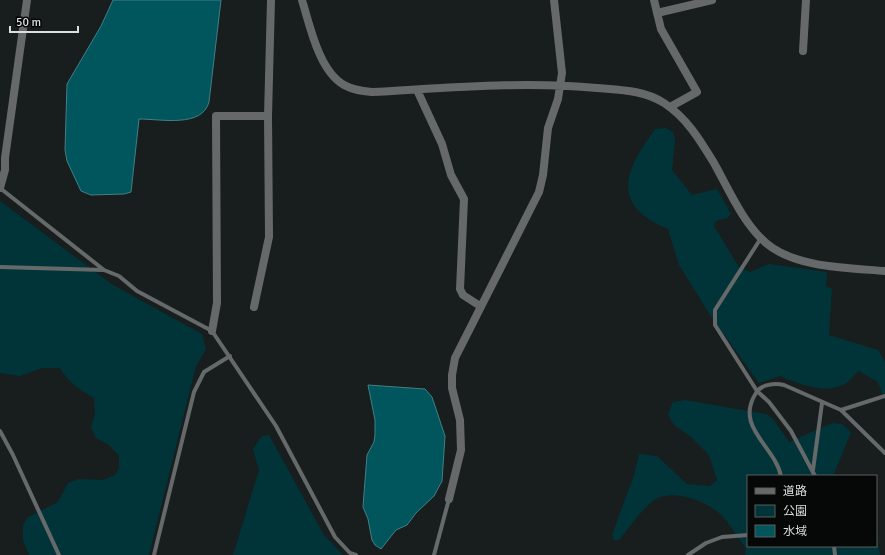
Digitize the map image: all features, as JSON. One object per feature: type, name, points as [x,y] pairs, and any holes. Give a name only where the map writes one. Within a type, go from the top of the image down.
[{"type":"street","points":[[0,188],[5,170],[5,158],[27,0]]},
{"type":"street","points":[[254,307],[270,237],[268,116],[271,0]]},
{"type":"street","points":[[302,0],[320,54],[327,69],[338,81],[353,89],[372,92],[521,84],[560,85],[633,91],[650,96],[670,108],[694,130],[744,216],[761,238],[780,252],[802,260],[835,266],[885,271]]},
{"type":"street","points":[[450,500],[461,450],[462,436],[460,420],[452,388],[452,375],[459,347],[539,192],[543,175],[548,128],[562,73],[554,0]]},
{"type":"street","points":[[654,0],[660,29],[697,92],[670,108]]},
{"type":"street","points":[[657,14],[712,0]]},
{"type":"street","points":[[803,51],[806,0]]},
{"type":"street","points":[[417,90],[442,144],[450,175],[464,199],[460,289],[463,295],[480,306]]},
{"type":"street","points":[[212,331],[217,303],[216,116],[268,116]]},
{"type":"lane","points":[[0,188],[104,270],[119,276],[137,291],[212,331],[276,426],[334,537],[350,552],[356,555]]},
{"type":"lane","points":[[761,238],[715,310],[715,325],[757,391],[769,402],[791,431],[815,475]]},
{"type":"lane","points":[[0,267],[104,270]]},
{"type":"lane","points":[[154,555],[194,392],[204,372],[230,356]]},
{"type":"lane","points":[[780,475],[749,419],[751,403],[757,391],[773,383],[784,385],[822,403],[842,410],[885,453]]},
{"type":"lane","points":[[842,410],[885,396]]},
{"type":"lane","points":[[813,470],[822,403]]},
{"type":"lane","points":[[0,431],[13,455],[59,555]]},
{"type":"lane","points":[[434,555],[450,500]]},
{"type":"lane","points":[[688,555],[706,543],[722,537],[747,535]]},
{"type":"green space","points":[[666,128],[673,132],[675,140],[672,170],[692,195],[717,189],[731,214],[727,218],[716,221],[714,226],[739,267],[750,272],[769,264],[827,272],[826,287],[832,288],[829,335],[878,350],[885,362],[885,401],[878,382],[859,371],[845,384],[829,389],[804,385],[780,376],[759,383],[710,315],[679,265],[668,229],[649,219],[637,209],[630,197],[628,185],[630,173],[636,159],[655,129]]},
{"type":"green space","points":[[0,201],[113,285],[202,334],[206,349],[196,366],[149,555],[29,555],[23,540],[23,525],[28,517],[58,502],[68,483],[79,479],[103,480],[115,475],[119,468],[119,456],[109,445],[96,438],[91,427],[95,414],[94,398],[75,385],[60,368],[42,368],[20,376],[0,373]]},
{"type":"green space","points":[[685,400],[766,414],[773,419],[789,442],[832,423],[842,424],[851,432],[834,474],[835,475],[747,475],[747,547],[877,547],[877,539],[880,555],[745,555],[746,548],[723,517],[714,509],[690,498],[672,495],[663,496],[652,502],[636,518],[619,540],[614,540],[612,535],[634,475],[639,454],[657,456],[687,484],[710,486],[717,480],[709,455],[690,436],[674,425],[668,414],[673,402]]},
{"type":"green space","points":[[269,435],[324,535],[343,555],[233,555],[259,470],[253,449],[262,436]]},
{"type":"water","points":[[113,0],[221,0],[209,102],[205,110],[198,116],[190,119],[139,119],[131,192],[124,194],[91,195],[81,191],[67,161],[65,150],[67,84],[101,26]]},
{"type":"water","points":[[368,385],[425,389],[432,397],[445,436],[442,481],[434,496],[416,513],[407,525],[396,530],[381,549],[375,545],[372,540],[368,519],[363,507],[367,455],[374,442],[375,435],[375,420]]}]
